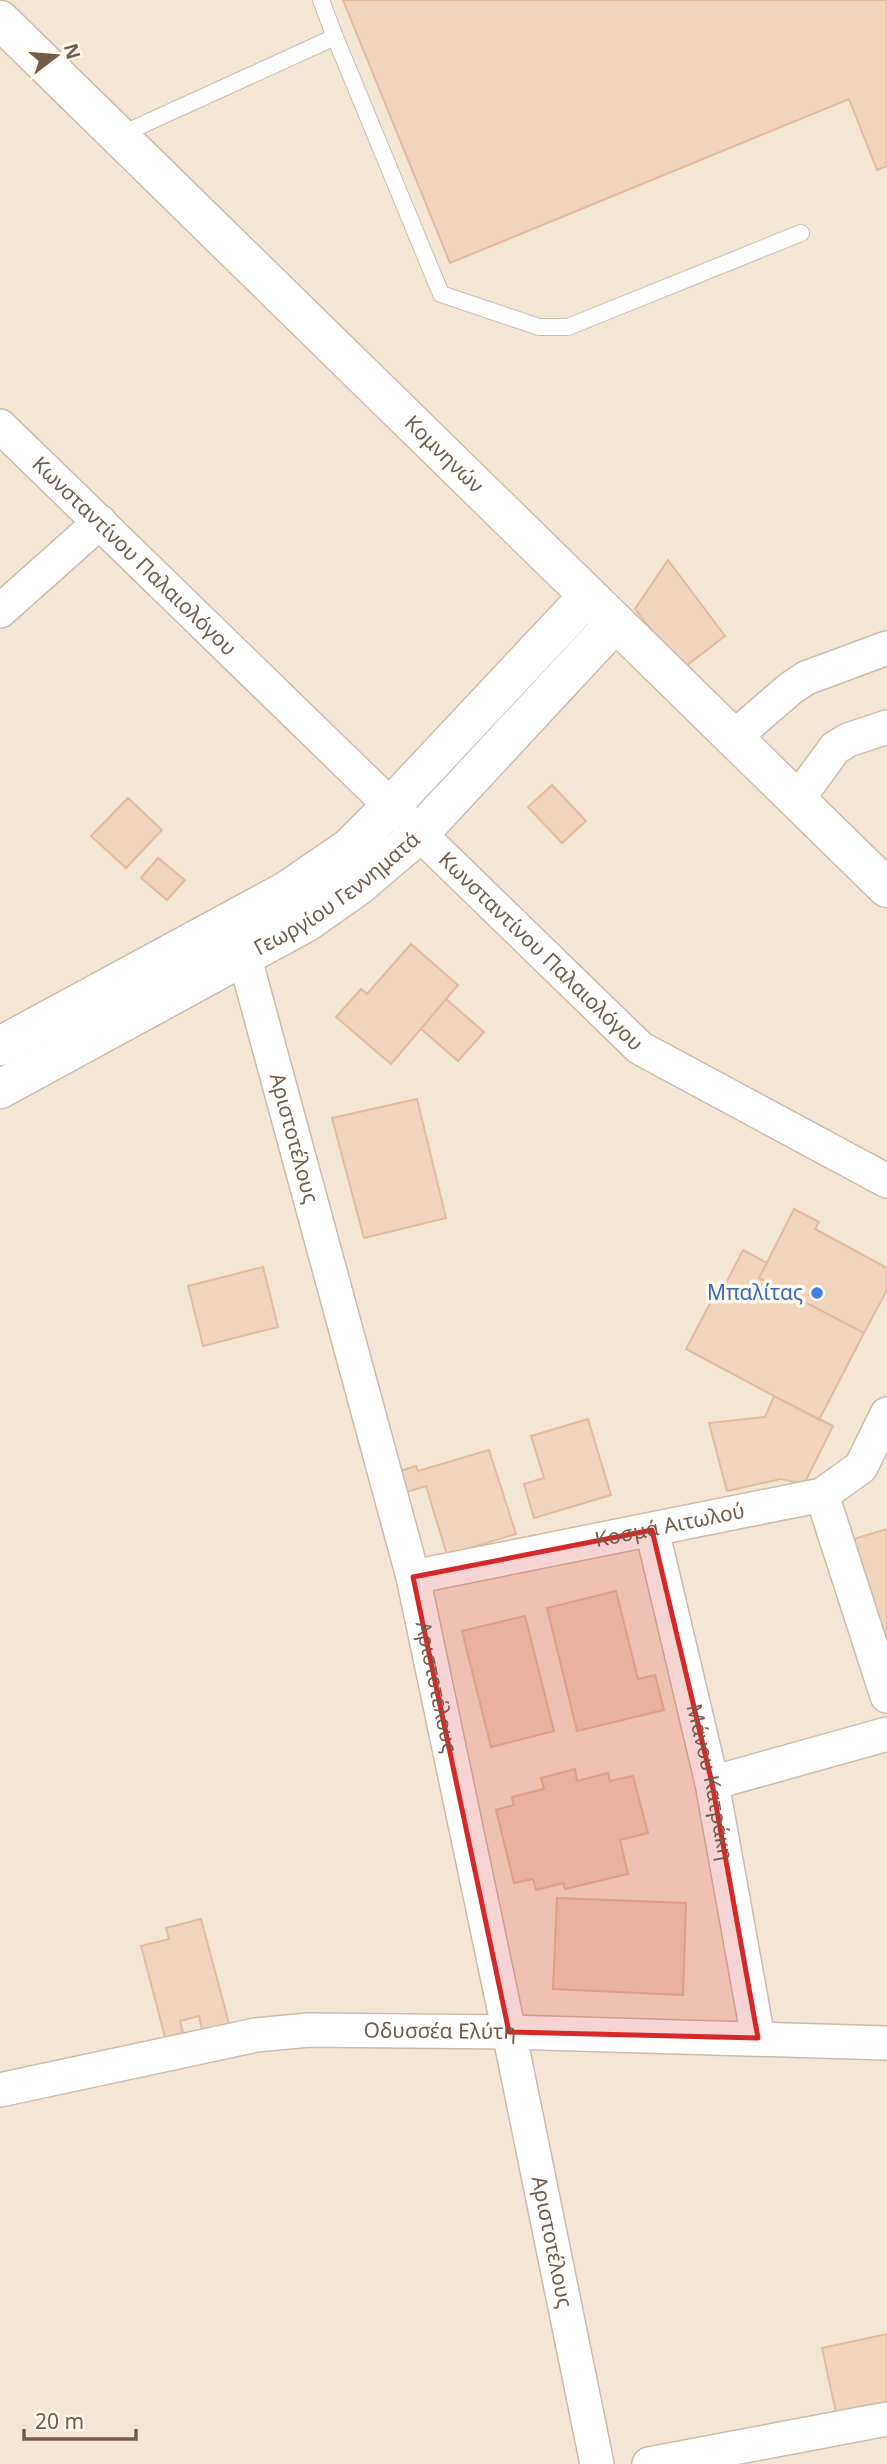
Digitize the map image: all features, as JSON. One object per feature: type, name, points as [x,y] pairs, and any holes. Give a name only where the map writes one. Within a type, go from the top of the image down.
[{"type":"street","name":"Κομνηνών","points":[[6,17],[117,136],[887,888]]},
{"type":"street","name":"Κωνσταντίνου Παλαιολόγου","points":[[0,426],[640,1048],[887,1181]]},
{"type":"street","points":[[0,611],[100,522]]},
{"type":"street","name":"Γεωργίου Γεννηματά","points":[[0,1089],[236,939],[288,890],[349,848],[588,596]]},
{"type":"street","name":"Γεωργίου Γεννηματά","points":[[0,1046],[236,939],[307,922],[358,886],[418,835],[615,623]]},
{"type":"street","points":[[733,738],[806,678],[887,648]]},
{"type":"street","points":[[797,800],[835,748],[848,740],[887,727]]},
{"type":"street","name":"Αριστοτέλους","points":[[236,939],[413,1577],[597,2464]]},
{"type":"street","name":"Κοσμά Αιτωλού","points":[[413,1577],[822,1495],[860,1466],[887,1414]]},
{"type":"street","points":[[822,1495],[887,1696]]},
{"type":"street","name":"Μάνου Κατράκη","points":[[652,1530],[712,1783],[758,2038]]},
{"type":"street","points":[[712,1783],[887,1734]]},
{"type":"street","name":"Οδυσσέα Ελύτη","points":[[0,2090],[256,2035],[309,2030],[509,2032],[887,2043]]},
{"type":"street","points":[[649,2464],[887,2420]]},
{"type":"lane","points":[[321,0],[441,294],[539,327],[568,327],[801,233]]},
{"type":"lane","points":[[117,136],[335,37]]},
{"type":"highlighted area","points":[[652,1530],[712,1783],[758,2038],[509,2032],[413,1577]]},
{"type":"shaded area","points":[[0,0],[887,0],[887,2464],[0,2464]]},
{"type":"building","points":[[343,0],[887,0],[887,166],[877,170],[849,99],[450,263]]},
{"type":"building","points":[[668,560],[725,636],[682,669],[635,609]]},
{"type":"building","points":[[552,785],[586,821],[562,843],[528,807]]},
{"type":"building","points":[[128,798],[162,830],[126,868],[91,836]]},
{"type":"building","points":[[158,858],[185,880],[167,900],[141,878]]},
{"type":"building","points":[[411,944],[458,985],[391,1064],[336,1017],[361,989],[367,994]]},
{"type":"building","points":[[446,999],[484,1032],[458,1061],[421,1029]]},
{"type":"building","points":[[417,1099],[446,1218],[364,1238],[332,1118]]},
{"type":"building","points":[[794,1209],[819,1222],[815,1229],[887,1268],[887,1290],[864,1333],[759,1278]]},
{"type":"building","points":[[743,1250],[767,1263],[759,1278],[864,1333],[819,1420],[686,1349],[717,1290],[721,1293]]},
{"type":"building","points":[[263,1267],[278,1327],[203,1346],[188,1286]]},
{"type":"building","points":[[774,1396],[833,1426],[804,1484],[781,1479],[727,1491],[709,1423],[765,1417]]},
{"type":"building","points":[[588,1419],[611,1495],[534,1518],[524,1484],[544,1478],[531,1436]]},
{"type":"building","points":[[489,1450],[516,1534],[447,1555],[426,1486],[403,1493],[397,1472],[416,1466],[418,1471]]},
{"type":"building","points":[[887,1529],[887,1649],[854,1539]]},
{"type":"building","points":[[616,1591],[638,1679],[655,1675],[664,1710],[577,1731],[547,1608]]},
{"type":"building","points":[[525,1616],[554,1731],[491,1747],[462,1631]]},
{"type":"building","points":[[575,1769],[577,1781],[608,1773],[610,1781],[633,1776],[648,1833],[620,1840],[628,1874],[565,1889],[563,1883],[536,1890],[533,1879],[514,1883],[496,1810],[514,1805],[512,1797],[544,1789],[541,1778]]},
{"type":"building","points":[[557,1898],[686,1903],[683,1995],[553,1989]]},
{"type":"building","points":[[201,1919],[231,2031],[204,2038],[199,2016],[180,2021],[186,2044],[168,2048],[141,1946],[169,1939],[166,1928]]},
{"type":"building","points":[[887,2334],[887,2411],[838,2421],[822,2348]]},
{"type":"place","name":"Μπαλίτας","points":[[817,1293]]}]
